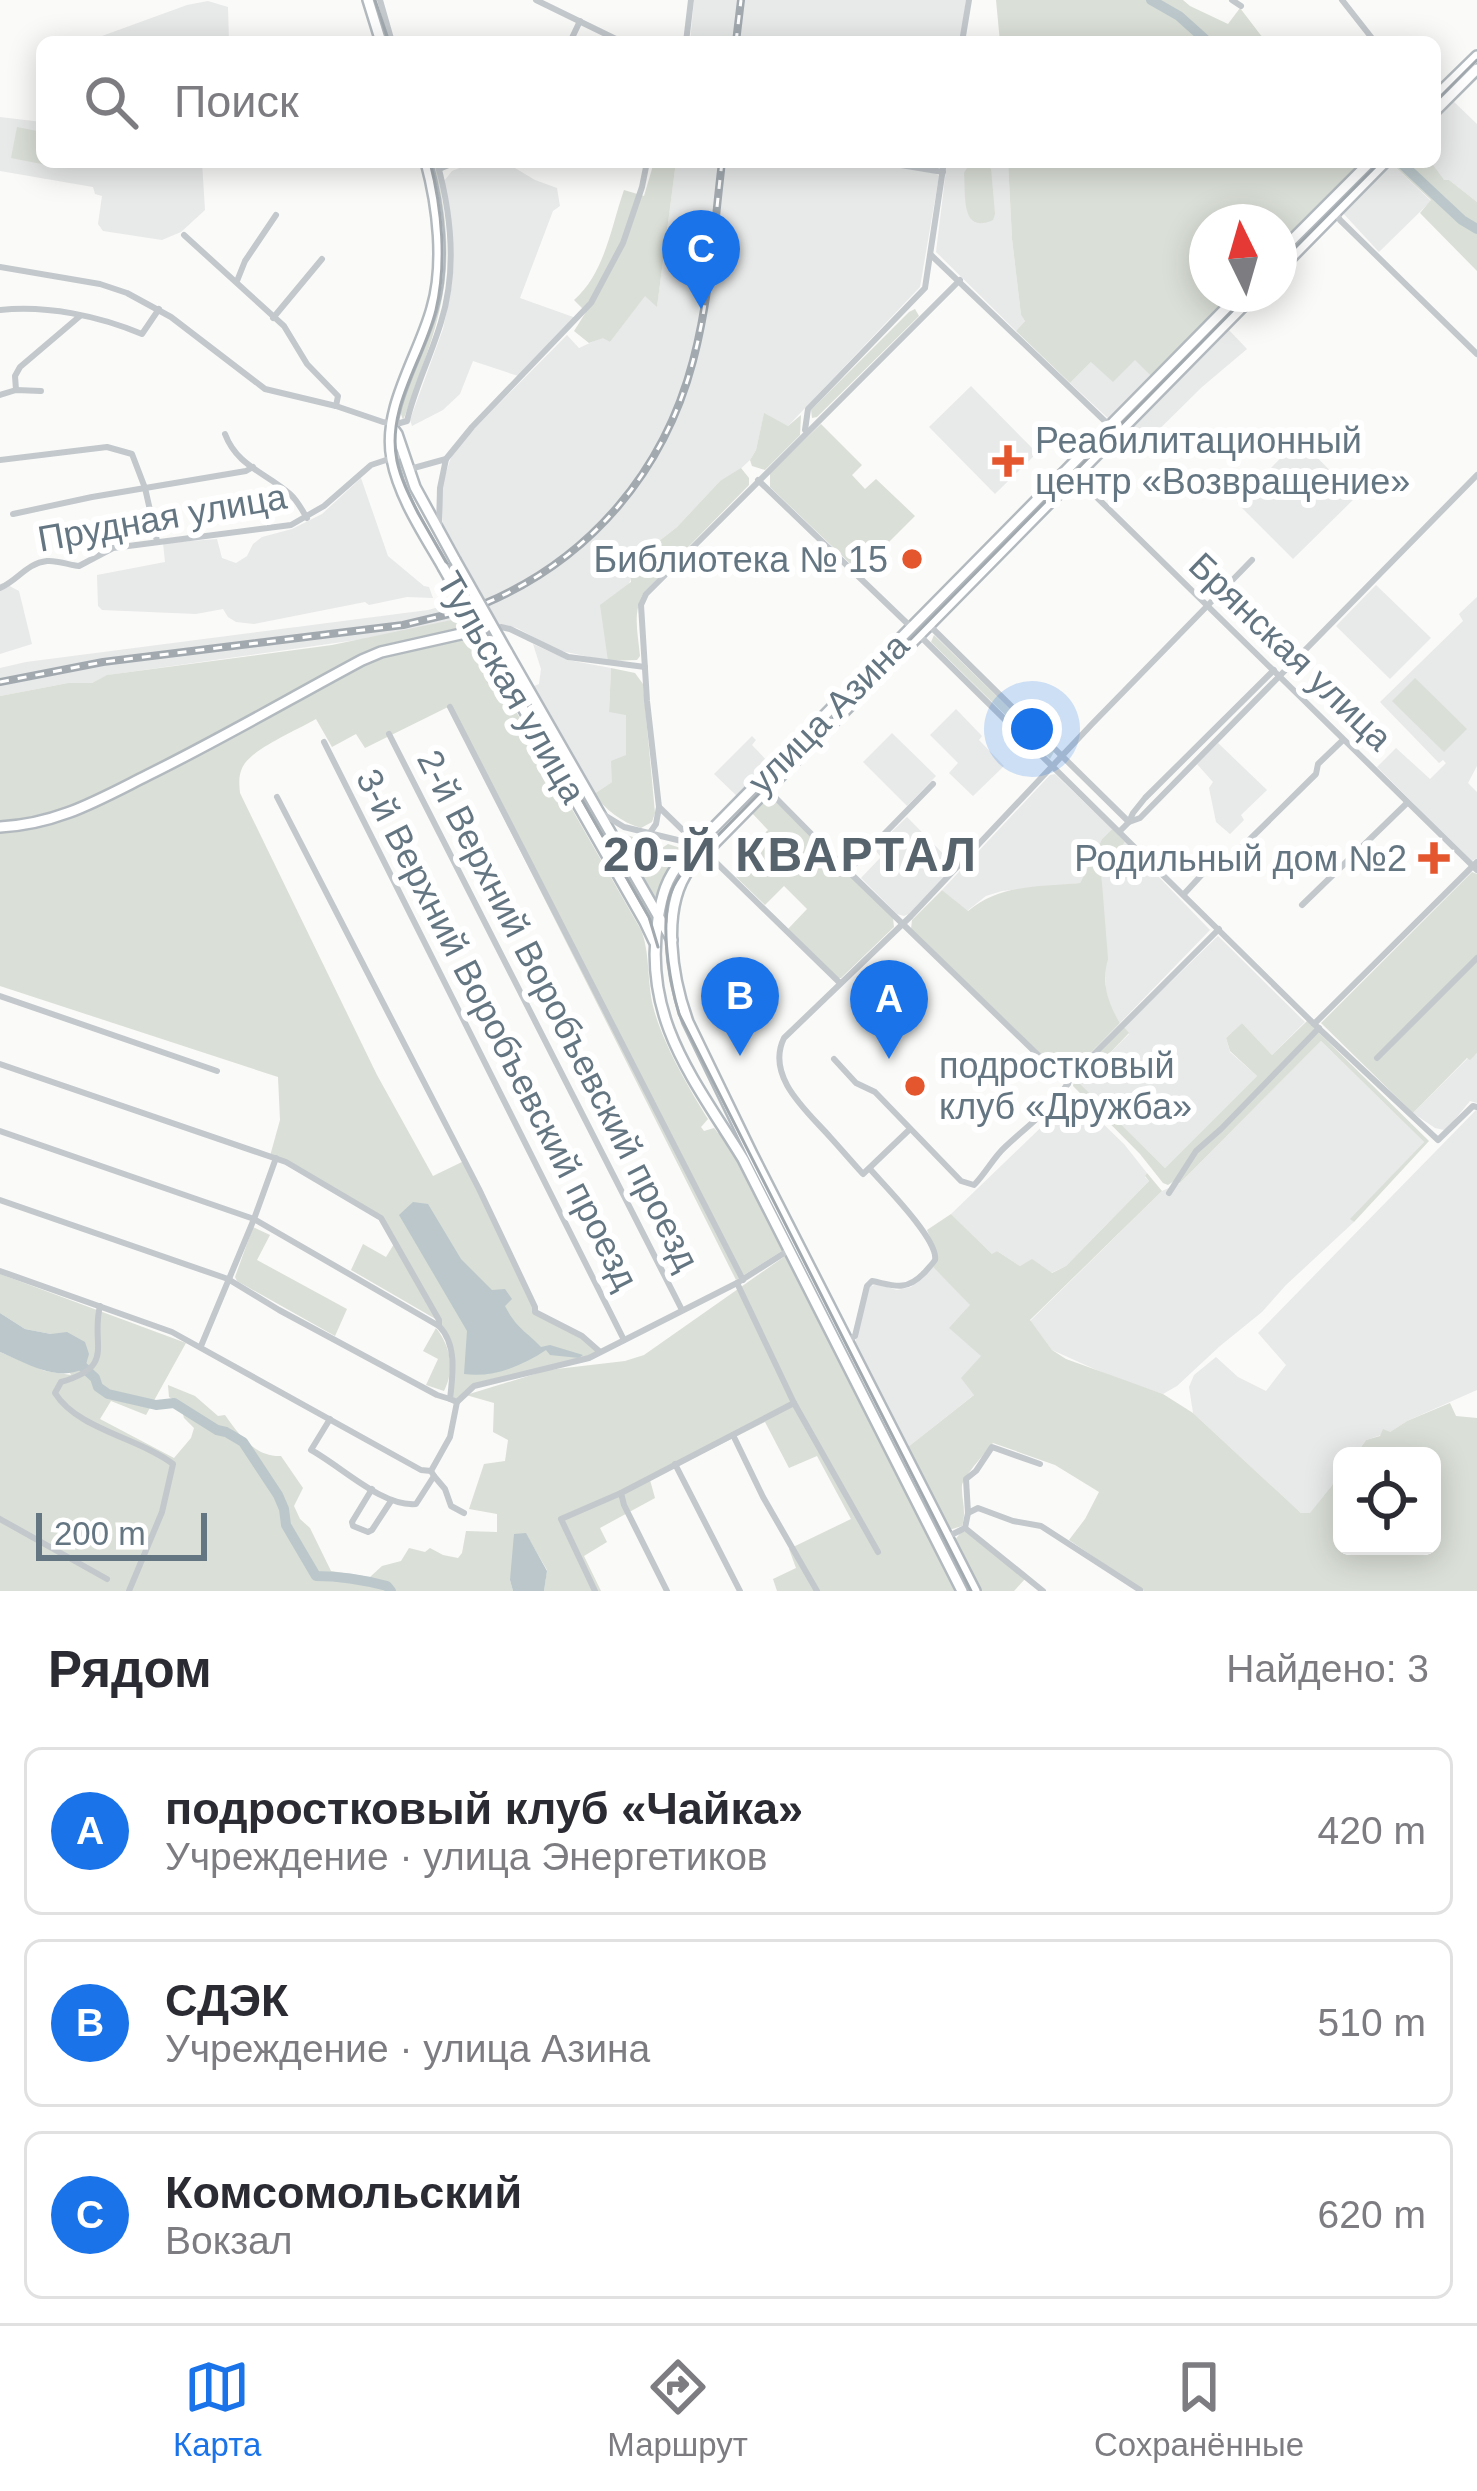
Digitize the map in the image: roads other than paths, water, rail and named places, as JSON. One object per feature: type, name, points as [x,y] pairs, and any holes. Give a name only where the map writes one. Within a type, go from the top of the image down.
[{"type":"street","points":[[368,0],[379,36]]},
{"type":"street","points":[[380,0],[390,36]]},
{"type":"street","points":[[536,0],[610,36]]},
{"type":"street","points":[[687,36],[691,0]]},
{"type":"street","points":[[963,36],[969,0]]},
{"type":"street","points":[[1232,0],[1241,6]]},
{"type":"street","points":[[1342,0],[1371,36]]},
{"type":"street","points":[[573,36],[580,21]]},
{"type":"street","points":[[1443,89],[1477,56]]},
{"type":"street","points":[[1443,89],[1477,69]]},
{"type":"street","name":"Тульская улица","points":[[427,168],[436,229],[437,284],[398,399],[391,457],[403,492],[443,567],[654,941]]},
{"type":"street","points":[[0,267],[100,284],[159,309],[265,389],[393,425],[407,421],[446,308],[449,227],[439,168]]},
{"type":"street","points":[[437,530],[446,460],[591,303],[611,269],[646,168]]},
{"type":"street","points":[[919,168],[943,172]]},
{"type":"street","points":[[805,434],[808,410],[925,288],[943,168]]},
{"type":"street","points":[[1297,249],[1365,168]]},
{"type":"street","points":[[1297,237],[1378,168]]},
{"type":"street","points":[[1331,208],[1477,354]]},
{"type":"street","points":[[237,281],[276,214]]},
{"type":"street","points":[[184,235],[284,326],[307,364],[338,396],[336,406]]},
{"type":"street","points":[[931,255],[1114,429]]},
{"type":"street","points":[[273,317],[322,259]]},
{"type":"street","points":[[649,834],[659,807],[640,613],[646,594],[960,280]]},
{"type":"street","points":[[916,297],[930,310]]},
{"type":"street","points":[[0,310],[20,308],[111,320],[142,334],[159,309]]},
{"type":"street","name":"улица Азина","points":[[975,1591],[683,1007],[671,916],[677,889],[702,849],[1223,312]]},
{"type":"street","name":"улица Азина","points":[[1114,429],[1237,312]]},
{"type":"street","points":[[16,390],[20,367],[80,316]]},
{"type":"street","points":[[0,395],[41,391]]},
{"type":"street","name":"Тульская улица","points":[[393,425],[437,530],[672,940]]},
{"type":"street","points":[[225,434],[238,459],[290,494],[308,518]]},
{"type":"street","points":[[0,460],[107,447],[132,454],[157,541]]},
{"type":"street","points":[[391,457],[404,454]]},
{"type":"street","name":"Прудная улица","points":[[0,588],[39,562],[79,566],[113,548],[291,526],[308,518],[370,465],[391,457]]},
{"type":"street","points":[[408,470],[446,460]]},
{"type":"street","points":[[13,514],[254,467]]},
{"type":"street","name":"Брянская улица","points":[[1071,473],[1475,866]]},
{"type":"street","points":[[1119,830],[1140,818],[1277,673],[1477,476]]},
{"type":"street","points":[[758,480],[1438,1140],[1462,1114],[1477,1107]]},
{"type":"street","points":[[847,1341],[855,1336],[872,1281],[908,1286],[935,1256],[923,1231],[786,1085],[779,1048],[784,1038],[902,924],[1252,560]]},
{"type":"street","points":[[925,622],[1129,822]]},
{"type":"street","points":[[501,627],[568,657],[645,667]]},
{"type":"street","points":[[0,827],[67,814],[225,737],[375,655],[474,631]]},
{"type":"street","name":"улица Азина","points":[[915,631],[767,789],[672,873],[654,941],[656,984],[664,1020],[701,1094],[743,1159],[962,1591]]},
{"type":"street","points":[[450,707],[740,1282],[794,1403],[878,1552]]},
{"type":"street","name":"2-й Верхний Воробъевский проезд","points":[[389,734],[682,1310]]},
{"type":"street","points":[[1240,848],[1316,774],[1318,764],[1343,740]]},
{"type":"street","name":"3-й Верхний Воробъевский проезд","points":[[324,742],[624,1340]]},
{"type":"street","points":[[848,872],[933,784]]},
{"type":"street","points":[[767,789],[1068,1084]]},
{"type":"street","points":[[277,796],[479,1189],[535,1312],[582,1336],[599,1351]]},
{"type":"street","points":[[1302,905],[1407,802]]},
{"type":"street","points":[[659,807],[840,983]]},
{"type":"street","points":[[601,813],[624,827],[702,849]]},
{"type":"street","points":[[1169,1193],[1196,1151],[1475,866]]},
{"type":"street","points":[[1184,894],[1208,868]]},
{"type":"street","points":[[834,1059],[856,1083],[875,1092],[961,1181],[974,1185],[1002,1149],[1042,1117],[1072,1076],[1219,929]]},
{"type":"street","points":[[654,941],[672,940]]},
{"type":"street","points":[[1377,1058],[1477,958]]},
{"type":"street","points":[[0,996],[217,1071]]},
{"type":"street","points":[[0,1064],[276,1158],[381,1218],[439,1326]]},
{"type":"street","points":[[721,1123],[734,1116]]},
{"type":"street","points":[[867,1171],[910,1129]]},
{"type":"street","points":[[0,1131],[254,1219],[439,1326],[448,1336],[453,1400],[450,1437],[416,1504],[391,1501],[311,1450],[330,1419]]},
{"type":"street","points":[[201,1346],[276,1158]]},
{"type":"street","points":[[0,1200],[228,1279],[298,1321],[453,1400],[474,1387],[579,1362],[740,1282],[789,1250]]},
{"type":"street","points":[[0,1270],[201,1346],[432,1473],[452,1506],[464,1513]]},
{"type":"street","points":[[100,1306],[95,1361],[81,1376],[61,1382],[56,1393],[62,1404],[81,1416],[173,1464],[162,1512],[129,1591]]},
{"type":"street","points":[[595,1591],[561,1519],[794,1403]]},
{"type":"street","points":[[733,1435],[818,1591]]},
{"type":"street","points":[[947,1537],[964,1528],[966,1479],[992,1447],[1040,1464]]},
{"type":"street","points":[[675,1464],[740,1591]]},
{"type":"street","points":[[371,1489],[352,1526],[372,1530],[391,1501]]},
{"type":"street","points":[[621,1493],[667,1591]]},
{"type":"street","points":[[968,1513],[978,1508],[1041,1526],[1140,1590]]},
{"type":"street","points":[[0,1519],[107,1579]]},
{"type":"street","points":[[964,1528],[1043,1591]]},
{"type":"waterway","points":[[1151,0],[1201,36]]},
{"type":"waterway","points":[[1406,168],[1477,229]]},
{"type":"waterway","points":[[82,1366],[108,1394],[156,1405],[174,1403],[243,1442],[278,1495],[286,1525],[316,1576],[370,1582],[391,1591]]},
{"type":"tram line","points":[[375,0],[387,36]]},
{"type":"tram line","points":[[1441,96],[1477,60]]},
{"type":"tram line","points":[[431,168],[440,217],[441,274],[436,310],[401,403],[395,441],[399,468],[418,513],[649,917],[658,947]]},
{"type":"tram line","points":[[1297,246],[1374,168]]},
{"type":"tram line","points":[[971,1591],[679,1014],[667,947],[668,902],[688,866],[1231,312]]},
{"type":"railway","points":[[737,36],[741,0]]},
{"type":"railway","points":[[486,603],[559,562],[590,536],[618,506],[663,439],[699,337],[721,168]]},
{"type":"railway","points":[[0,682],[103,662],[403,625],[462,611]]},
{"type":"place","name":"Комсомольский","points":[[701,309]]},
{"type":"place","name":"Реабилитационный центр «Возвращение»","points":[[1008,461]]},
{"type":"place","name":"Библиотека № 15","points":[[912,559]]},
{"type":"place","name":"Родильный дом №2","points":[[1434,858]]},
{"type":"place","name":"СДЭК","points":[[740,1056]]},
{"type":"place","name":"подростковый клуб «Чайка»","points":[[889,1059]]},
{"type":"place","name":"подростковый клуб «Дружба»","points":[[915,1086]]},
{"type":"district","name":"20-Й КВАРТАЛ","points":[[791,854]]}]
